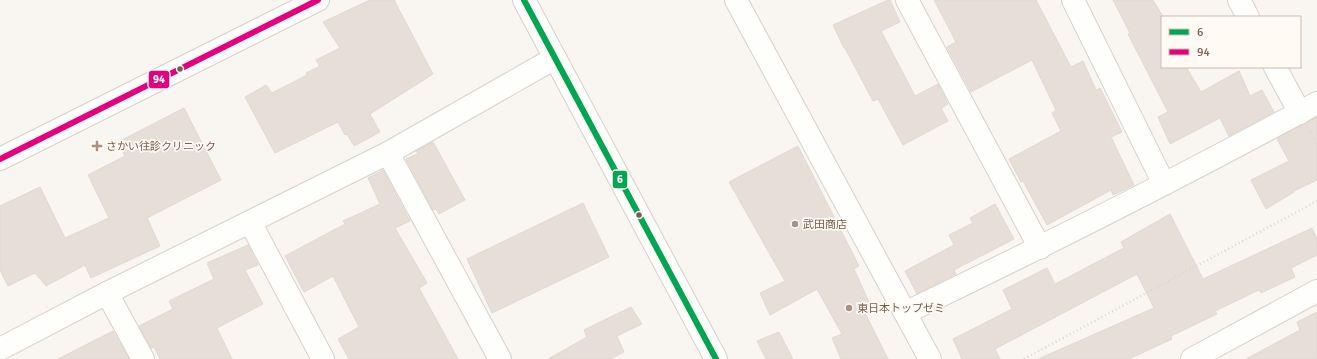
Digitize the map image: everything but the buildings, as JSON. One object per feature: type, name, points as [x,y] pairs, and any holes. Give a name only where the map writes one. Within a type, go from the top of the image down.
[{"type":"street","points":[[0,159],[318,0]]},
{"type":"street","points":[[524,0],[716,359]]},
{"type":"street","points":[[736,0],[930,359]]},
{"type":"street","points":[[907,0],[1040,248]]},
{"type":"street","points":[[1073,0],[1164,184]]},
{"type":"street","points":[[1239,0],[1247,16]]},
{"type":"street","points":[[0,349],[107,293],[388,153],[555,58]]},
{"type":"street","points":[[905,313],[1040,248],[1308,108],[1276,68]]},
{"type":"street","points":[[388,153],[500,359]]},
{"type":"street","points":[[250,222],[323,359]]},
{"type":"street","points":[[1192,359],[1317,291]]},
{"type":"street","points":[[107,293],[143,359]]},
{"type":"path","points":[[1024,359],[1317,201]]},
{"type":"transit line","name":"94","points":[[0,159],[318,0]]},
{"type":"transit line","name":"6","points":[[524,0],[716,359]]},
{"type":"place","name":"さかい往診クリニック","points":[[97,146]]},
{"type":"place","name":"武田商店","points":[[795,224]]},
{"type":"place","name":"東日本トップゼミ","points":[[849,308]]}]
